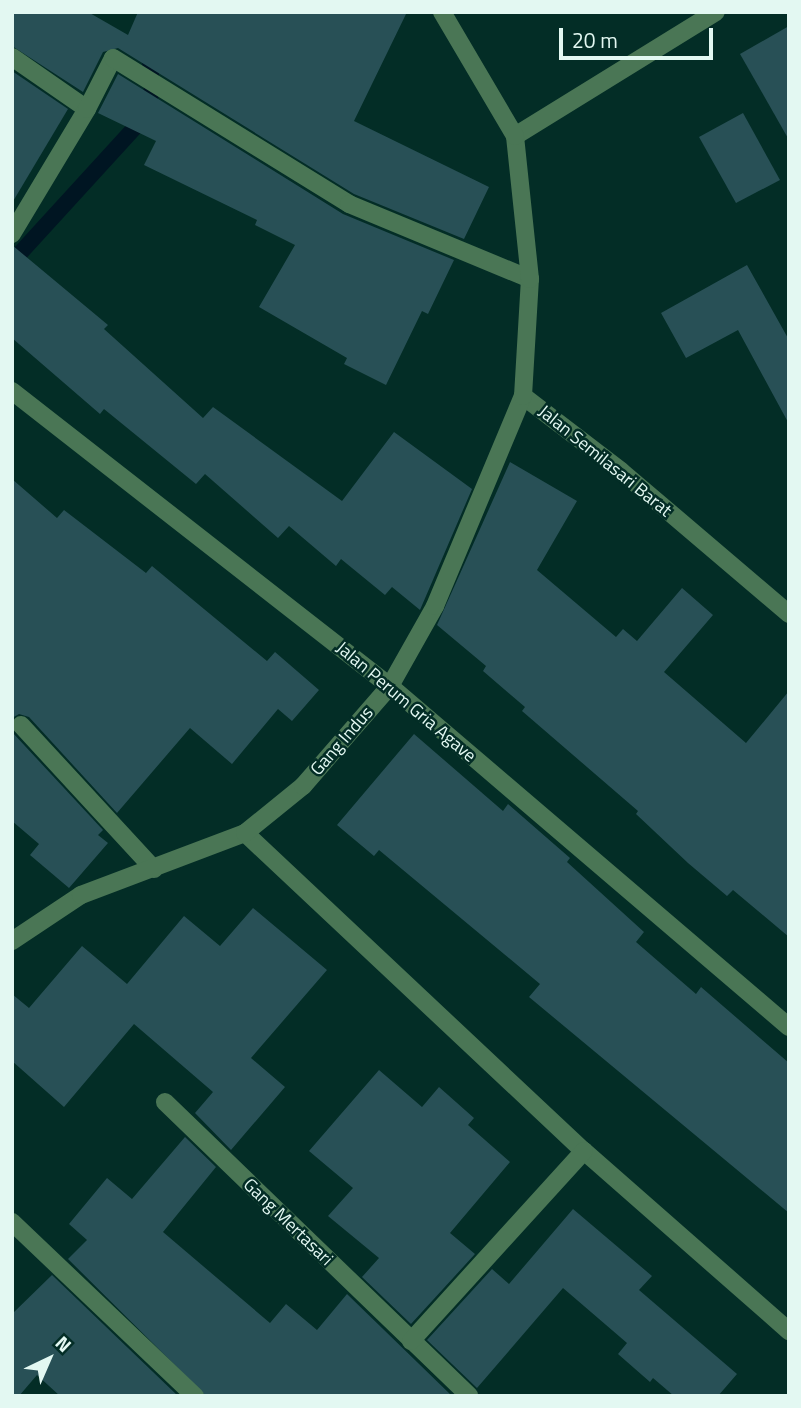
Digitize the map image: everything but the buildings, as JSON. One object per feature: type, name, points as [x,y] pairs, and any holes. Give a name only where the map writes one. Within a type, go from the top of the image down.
[{"type":"street","name":"Jalan Semilasari Barat","points":[[442,12],[515,136],[530,279],[523,396],[621,471],[789,614]]},
{"type":"street","points":[[515,136],[716,12]]},
{"type":"street","points":[[12,57],[87,109]]},
{"type":"street","points":[[12,234],[87,109],[113,58],[349,204],[530,279]]},
{"type":"street","name":"Jalan Perum Gria Agave","points":[[12,391],[390,686],[789,1027]]},
{"type":"street","name":"Gang Indus","points":[[12,942],[81,895],[246,833],[303,786],[390,686],[435,606],[523,396]]},
{"type":"street","points":[[21,725],[154,869]]},
{"type":"street","points":[[246,833],[584,1151],[789,1331]]},
{"type":"street","name":"Gang Mertasari","points":[[165,1102],[470,1396]]},
{"type":"street","points":[[411,1341],[584,1151]]},
{"type":"street","points":[[12,1223],[194,1396]]},
{"type":"waterway","points":[[12,262],[146,115],[152,90],[149,46]]}]
